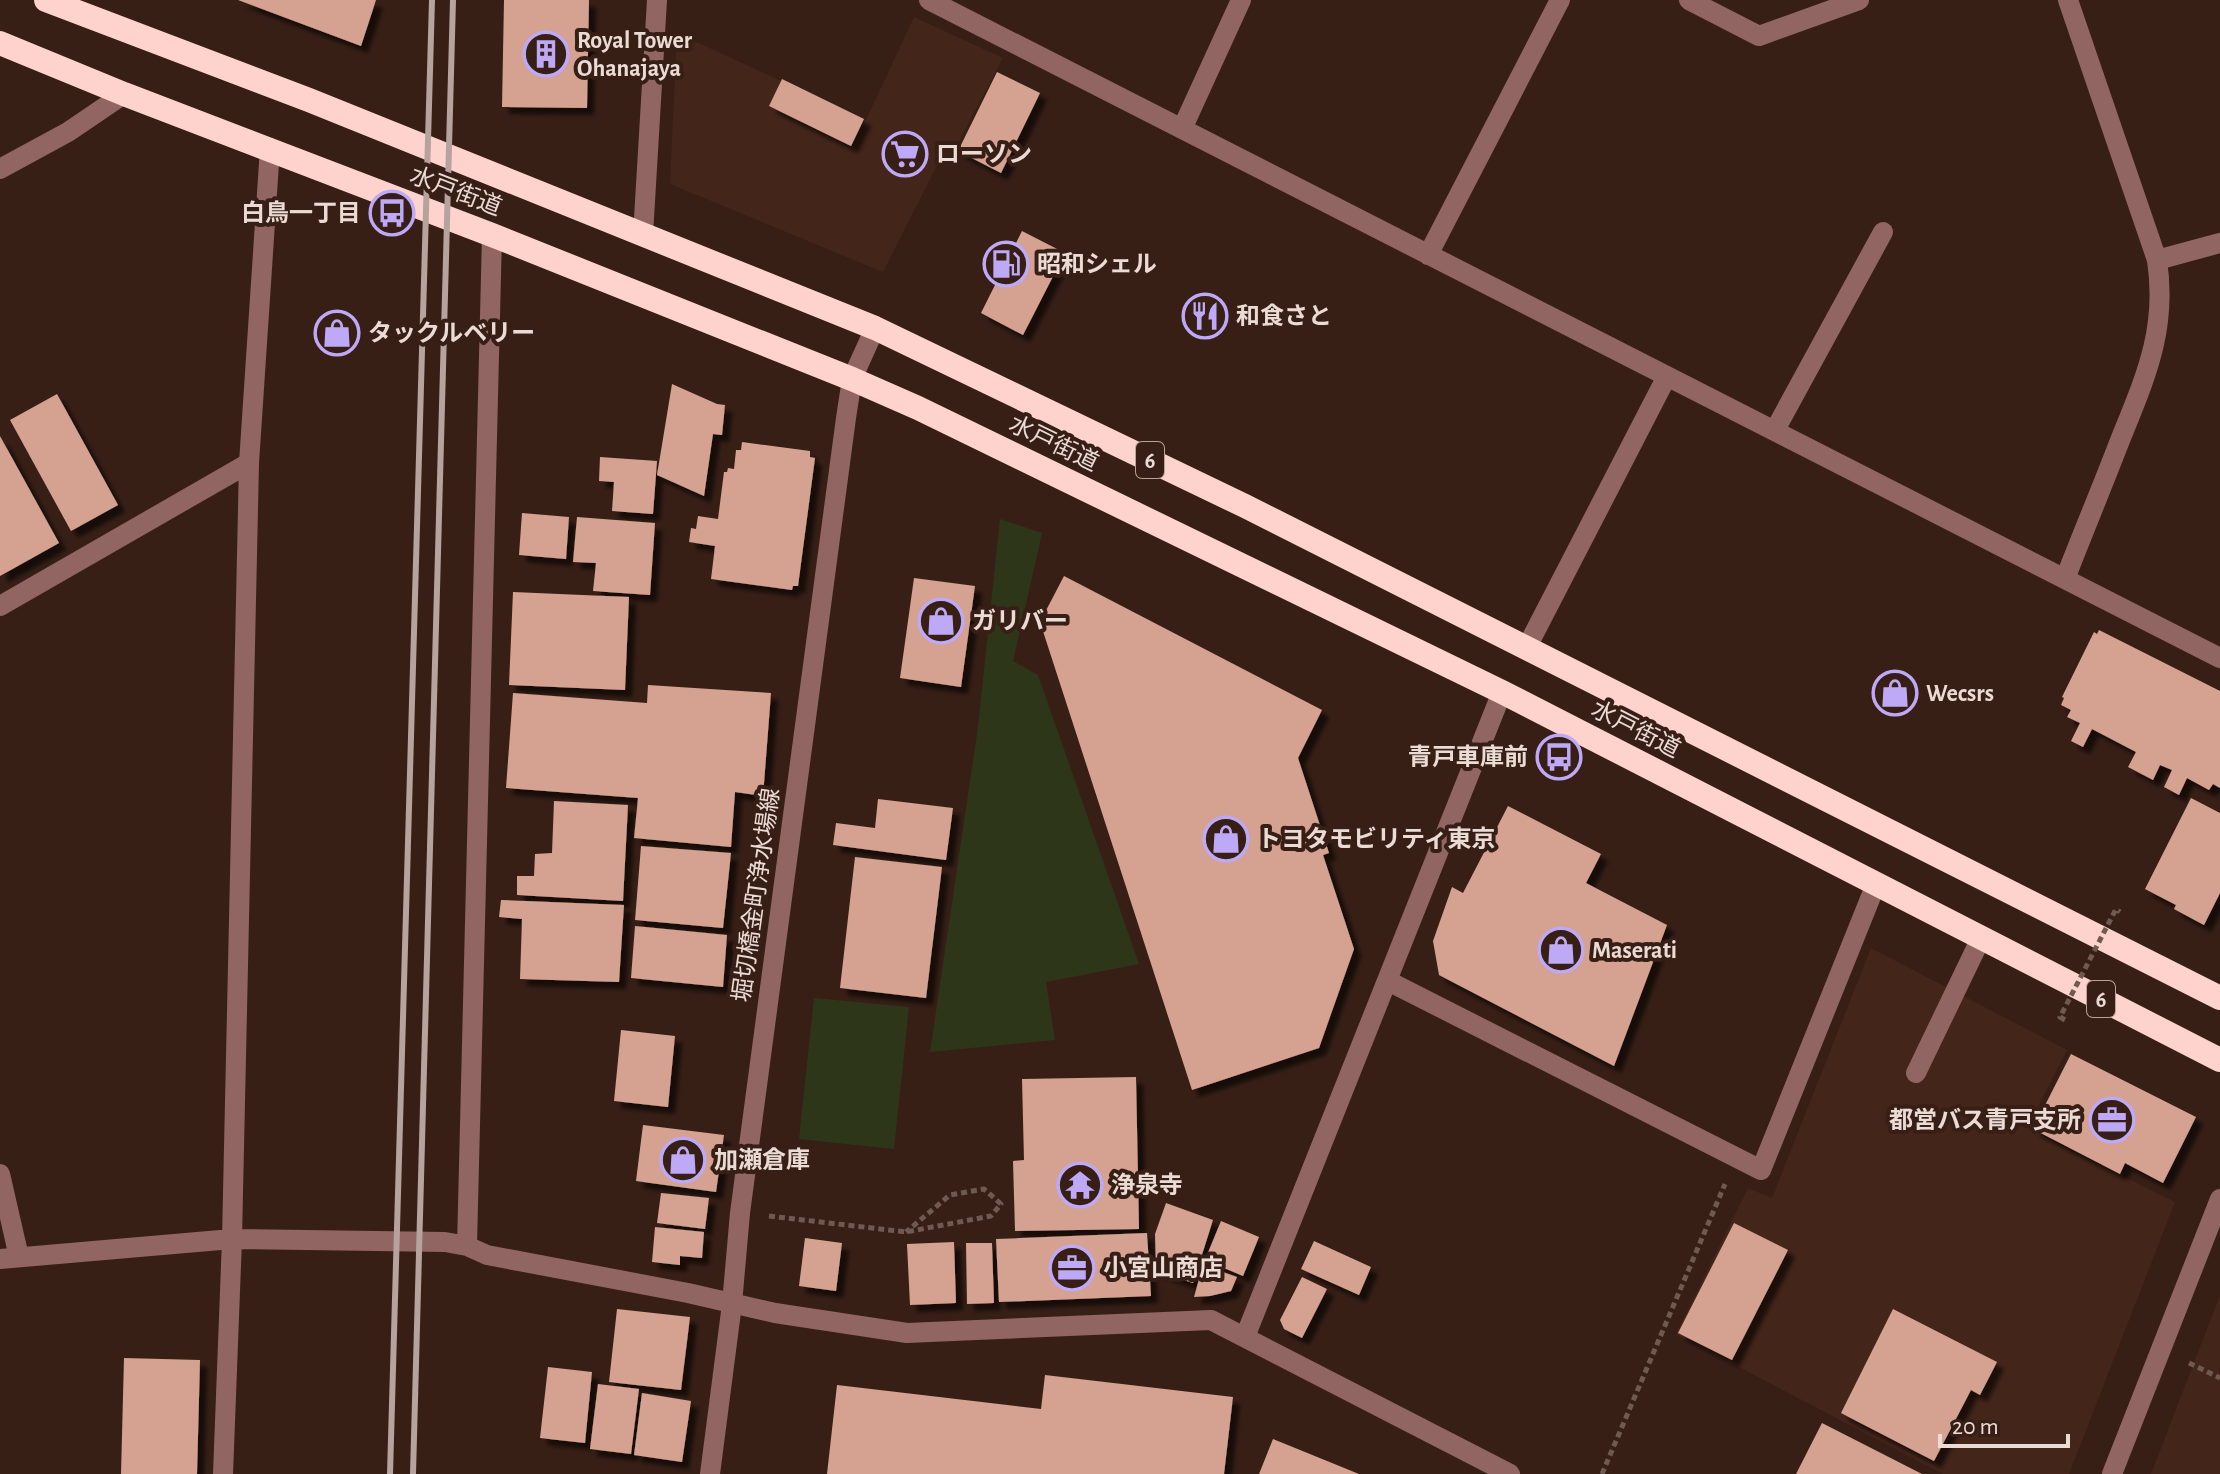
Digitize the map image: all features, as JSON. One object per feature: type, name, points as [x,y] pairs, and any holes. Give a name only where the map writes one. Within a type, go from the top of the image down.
[{"type":"highway","name":"水戸街道","points":[[46,0],[309,100],[875,328],[1245,506],[2220,998]]},
{"type":"highway","name":"水戸街道","points":[[0,43],[852,379],[1211,549],[1502,692],[2220,1060]]},
{"type":"street","points":[[643,235],[657,0]]},
{"type":"street","points":[[929,0],[2220,658]]},
{"type":"street","points":[[1182,129],[1241,0]]},
{"type":"street","points":[[1428,255],[1560,0]]},
{"type":"street","points":[[1689,0],[1759,36],[1859,0]]},
{"type":"street","points":[[2065,579],[2150,366],[2162,291],[2157,260],[2068,0]]},
{"type":"street","points":[[0,169],[68,132],[124,94]]},
{"type":"street","points":[[223,1474],[232,1239],[249,463],[270,148]]},
{"type":"street","points":[[1775,430],[1883,232]]},
{"type":"street","points":[[467,1246],[492,235]]},
{"type":"street","points":[[2157,260],[2220,243]]},
{"type":"street","name":"堀切橋金町浄水場線","points":[[710,1474],[732,1304],[740,1213],[852,379],[875,328]]},
{"type":"street","points":[[1526,649],[1666,378]]},
{"type":"street","points":[[0,606],[249,463]]},
{"type":"street","points":[[1245,1337],[1502,692]]},
{"type":"street","points":[[1388,981],[1761,1170],[1876,884]]},
{"type":"street","points":[[1916,1073],[1981,938]]},
{"type":"street","points":[[0,1174],[10,1258],[232,1239],[445,1242],[467,1246],[487,1255],[732,1304],[907,1333],[1211,1320],[1510,1474]]},
{"type":"street","points":[[2112,1474],[2220,1199]]},
{"type":"path","points":[[2065,1020],[2060,1017],[2116,909],[2120,912]]},
{"type":"path","points":[[1602,1474],[1736,1157]]},
{"type":"path","points":[[740,1213],[906,1232],[991,1216],[1001,1204],[984,1189],[950,1195],[906,1232]]},
{"type":"path","points":[[2184,1361],[2220,1378]]},
{"type":"shaded area","points":[[914,17],[1003,58],[954,151],[946,148],[883,272],[670,184],[677,33],[866,120]]},
{"type":"shaded area","points":[[1871,948],[2067,1050],[2027,1128],[2175,1202],[2069,1474],[1943,1474],[1676,1334],[1748,1188],[1772,1198]]},
{"type":"shaded area","points":[[2220,1296],[2220,1474],[2151,1474],[2193,1365]]},
{"type":"green space","points":[[1000,519],[1042,533],[1013,661],[1038,675],[1139,964],[1046,982],[1055,1040],[930,1052],[978,727]]},
{"type":"green space","points":[[814,998],[909,1007],[894,1149],[799,1139]]},
{"type":"building","points":[[238,0],[376,0],[361,46]]},
{"type":"building","name":"Royal Tower Ohanajaya","points":[[504,0],[589,0],[587,108],[502,107]]},
{"type":"building","points":[[997,72],[1040,93],[1001,173],[958,151]]},
{"type":"building","points":[[782,79],[864,119],[851,146],[769,106]]},
{"type":"building","points":[[1022,231],[1065,253],[1023,335],[981,313]]},
{"type":"building","points":[[672,384],[725,405],[722,435],[713,434],[704,496],[657,475]]},
{"type":"building","points":[[57,394],[118,505],[71,531],[10,420]]},
{"type":"building","points":[[0,436],[59,543],[0,576]]},
{"type":"building","points":[[742,442],[810,451],[810,457],[815,458],[798,586],[793,586],[792,590],[711,579],[715,546],[689,542],[691,528],[696,529],[698,516],[718,519],[724,472],[728,468],[734,469],[736,450],[741,450]]},
{"type":"building","points":[[600,457],[657,461],[653,514],[612,511],[614,482],[599,481]]},
{"type":"building","points":[[522,513],[569,517],[566,559],[519,555]]},
{"type":"building","points":[[577,517],[655,523],[650,595],[593,591],[596,563],[573,562]]},
{"type":"building","points":[[1064,576],[1322,710],[1298,758],[1329,853],[1323,855],[1354,949],[1319,1048],[1192,1090],[1040,622]]},
{"type":"building","points":[[914,578],[975,586],[961,687],[900,678]]},
{"type":"building","points":[[513,592],[629,597],[625,690],[509,685]]},
{"type":"building","points":[[2099,630],[2220,691],[2220,788],[2213,784],[2209,790],[2187,778],[2179,795],[2164,787],[2172,770],[2160,765],[2153,780],[2128,767],[2136,752],[2092,729],[2083,747],[2071,741],[2080,723],[2067,717],[2071,710],[2061,705],[2062,697],[2094,632],[2097,634]]},
{"type":"building","points":[[648,685],[771,693],[763,796],[735,792],[731,847],[634,838],[638,798],[506,788],[513,693],[647,703]]},
{"type":"building","points":[[2191,798],[2220,813],[2220,893],[2204,925],[2174,909],[2176,905],[2145,889]]},
{"type":"building","points":[[878,799],[953,808],[946,860],[833,845],[836,823],[875,828]]},
{"type":"building","points":[[554,801],[628,805],[623,901],[517,895],[517,876],[534,876],[535,854],[552,853]]},
{"type":"building","points":[[1508,806],[1601,854],[1586,883],[1667,925],[1614,1066],[1439,975],[1433,941],[1452,887],[1463,893]]},
{"type":"building","points":[[641,846],[731,853],[723,928],[635,920]]},
{"type":"building","points":[[855,857],[942,867],[926,998],[840,988]]},
{"type":"building","points":[[501,900],[624,905],[619,982],[520,979],[522,919],[499,917]]},
{"type":"building","points":[[635,926],[727,935],[723,987],[631,978]]},
{"type":"building","points":[[621,1030],[675,1036],[668,1107],[614,1101]]},
{"type":"building","points":[[2071,1054],[2196,1117],[2163,1183],[2125,1163],[2120,1174],[2033,1129]]},
{"type":"building","points":[[1136,1077],[1139,1229],[1015,1231],[1013,1161],[1024,1160],[1022,1079]]},
{"type":"building","points":[[643,1125],[724,1135],[716,1192],[636,1181]]},
{"type":"building","points":[[661,1193],[709,1198],[705,1229],[657,1223]]},
{"type":"building","points":[[1166,1203],[1213,1220],[1193,1283],[1156,1271],[1155,1234]]},
{"type":"building","points":[[1221,1221],[1259,1237],[1243,1276],[1205,1260]]},
{"type":"building","points":[[1734,1223],[1788,1250],[1732,1360],[1678,1333]]},
{"type":"building","points":[[655,1227],[704,1232],[702,1258],[680,1256],[680,1265],[652,1262]]},
{"type":"building","points":[[1147,1233],[1151,1296],[999,1302],[996,1239]]},
{"type":"building","points":[[805,1238],[842,1243],[836,1291],[799,1286]]},
{"type":"building","points":[[1314,1241],[1371,1267],[1359,1295],[1301,1269]]},
{"type":"building","points":[[954,1242],[956,1303],[910,1305],[907,1244]]},
{"type":"building","points":[[966,1243],[992,1243],[994,1303],[967,1304]]},
{"type":"building","points":[[1203,1265],[1237,1277],[1231,1291],[1194,1297]]},
{"type":"building","points":[[1302,1277],[1327,1289],[1302,1338],[1284,1329],[1280,1320]]},
{"type":"building","points":[[617,1309],[690,1317],[681,1390],[609,1382]]},
{"type":"building","points":[[1893,1309],[1997,1362],[1980,1395],[1971,1390],[1934,1461],[1841,1413]]},
{"type":"building","points":[[124,1358],[200,1360],[197,1474],[121,1474]]},
{"type":"building","points":[[548,1367],[592,1372],[585,1443],[540,1438]]},
{"type":"building","points":[[1045,1375],[1233,1397],[1224,1474],[827,1474],[837,1385],[1041,1409]]},
{"type":"building","points":[[598,1384],[639,1389],[631,1454],[590,1449]]},
{"type":"building","points":[[642,1393],[691,1401],[682,1462],[634,1455]]},
{"type":"building","points":[[1822,1423],[1922,1474],[1796,1474]]},
{"type":"building","points":[[1273,1439],[1359,1474],[1259,1474]]},
{"type":"railway","points":[[390,1474],[432,0]]},
{"type":"railway","points":[[413,1474],[453,0]]},
{"type":"place","name":"Royal Tower Ohanajaya","points":[[546,54]]},
{"type":"place","name":"ローソン","points":[[905,154]]},
{"type":"place","name":"白鳥一丁目","points":[[392,213]]},
{"type":"place","name":"昭和シェル","points":[[1006,264]]},
{"type":"place","name":"和食さと","points":[[1205,316]]},
{"type":"place","name":"タックルベリー","points":[[337,333]]},
{"type":"place","name":"ガリバー","points":[[941,621]]},
{"type":"place","name":"Wecsrs","points":[[1895,693]]},
{"type":"place","name":"青戸車庫前","points":[[1559,757]]},
{"type":"place","name":"トヨタモビリティ東京","points":[[1226,839]]},
{"type":"place","name":"Maserati","points":[[1561,950]]},
{"type":"place","name":"都営バス青戸支所","points":[[2112,1120]]},
{"type":"place","name":"加瀬倉庫","points":[[683,1160]]},
{"type":"place","name":"浄泉寺","points":[[1080,1185]]},
{"type":"place","name":"小宮山商店","points":[[1072,1268]]}]
